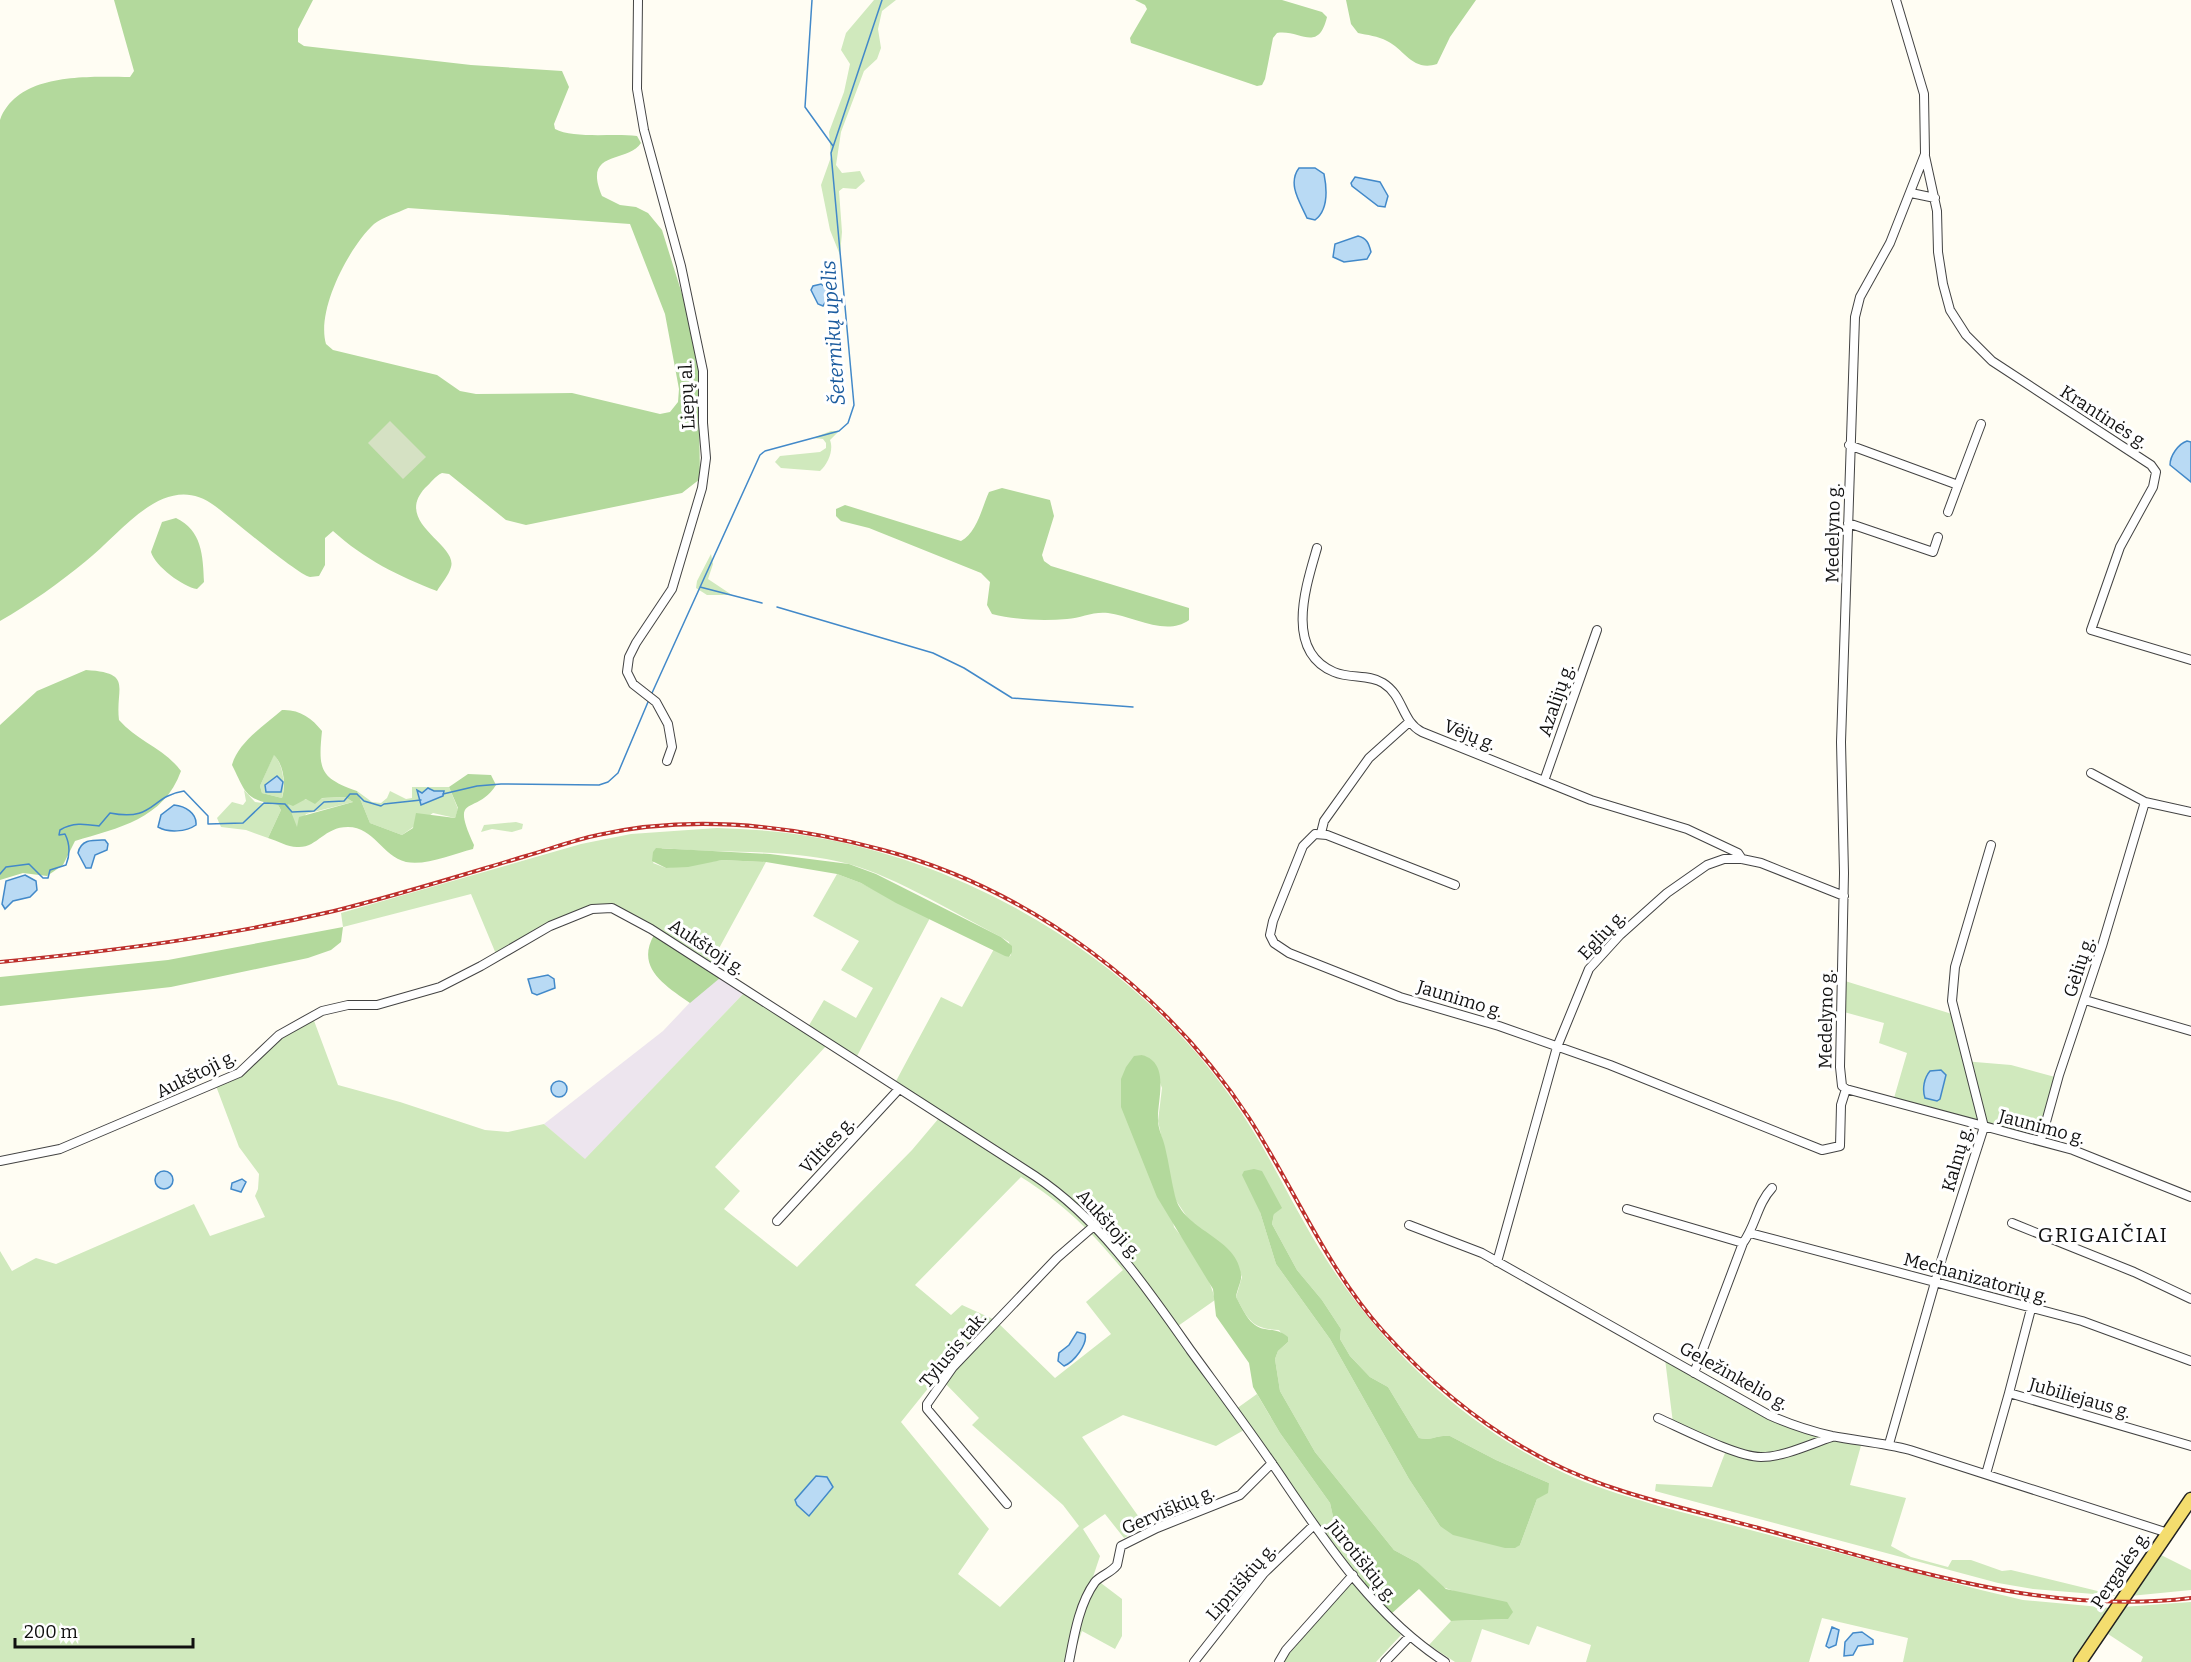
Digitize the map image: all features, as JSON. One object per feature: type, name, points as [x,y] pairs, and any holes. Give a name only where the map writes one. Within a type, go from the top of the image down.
[{"type":"main road","name":"Pergalės g.","points":[[2080,1662],[2191,1499]]},
{"type":"street","name":"Liepų al.","points":[[638,0],[637,89],[644,130],[686,286],[704,371],[703,423],[706,458],[702,488],[672,589],[636,642],[629,657],[627,672],[633,684],[656,702],[668,724],[672,747],[667,761]]},
{"type":"street","name":"Medelyno g.","points":[[1844,1088],[1840,1067],[1844,896],[1841,742],[1855,317],[1860,297],[1890,243],[1925,154],[1924,94],[1896,0]]},
{"type":"street","name":"Krantinės g.","points":[[1925,154],[1935,198],[1943,284],[1950,310],[1965,335],[1992,361],[2151,465],[2156,472],[2153,488],[2120,547],[2091,630],[2191,660]]},
{"type":"street","points":[[1911,193],[1935,198]]},
{"type":"street","points":[[1948,512],[1981,424]]},
{"type":"street","points":[[1849,445],[1958,485]]},
{"type":"street","points":[[1848,523],[1933,552],[1938,537]]},
{"type":"street","points":[[1317,548],[1302,609],[1304,631],[1310,650],[1322,665],[1336,673],[1372,678],[1390,687],[1400,700],[1408,723],[1369,758],[1324,821],[1321,833],[1455,885]]},
{"type":"street","name":"Azalijų g.","points":[[1544,781],[1597,630]]},
{"type":"street","name":"Vėjų g.","points":[[1408,723],[1422,732],[1591,800],[1687,829],[1738,854],[1742,859]]},
{"type":"street","points":[[2091,773],[2145,802],[2191,812]]},
{"type":"street","name":"Gėlių g.","points":[[2041,1140],[2059,1075],[2085,1000],[2145,802]]},
{"type":"street","name":"Jaunimo g.","points":[[1321,833],[1309,838],[1303,846],[1273,921],[1270,935],[1274,943],[1306,962],[1376,988],[1557,1047],[1822,1150],[1840,1146],[1841,1105],[1844,1088],[1984,1127],[2041,1140],[2097,1158],[2191,1197]]},
{"type":"street","name":"Kalnų g.","points":[[1889,1444],[1935,1281],[1984,1127],[1954,1009],[1952,987],[1955,967],[1991,844]]},
{"type":"street","name":"Eglių g.","points":[[1497,1262],[1557,1047],[1589,969],[1620,935],[1667,893],[1707,865],[1724,859],[1742,859],[1761,863],[1844,896]]},
{"type":"street","name":"Aukštoji g.","points":[[0,1161],[60,1149],[238,1073],[279,1035],[303,1019],[339,1006],[377,1005],[440,987],[550,926],[599,907],[612,908],[651,929],[1052,1187],[1095,1225],[1174,1326],[1272,1463]]},
{"type":"street","points":[[2085,1000],[2191,1031]]},
{"type":"street","name":"Vilties g.","points":[[777,1221],[899,1089]]},
{"type":"street","points":[[1694,1373],[1743,1243],[1750,1233],[1762,1198],[1772,1188]]},
{"type":"street","points":[[1627,1209],[1743,1243]]},
{"type":"street","points":[[2012,1223],[2134,1272],[2191,1299]]},
{"type":"street","name":"Tylusis tak.","points":[[1007,1504],[927,1409],[927,1404],[953,1367],[1057,1258],[1095,1225]]},
{"type":"street","name":"Geležinkelio g.","points":[[1409,1225],[1482,1253],[1769,1415],[1800,1428],[1834,1436],[1889,1444],[2168,1533]]},
{"type":"street","name":"Mechanizatorių g.","points":[[1750,1233],[2082,1321],[2191,1361]]},
{"type":"street","name":"Jubiliejaus g.","points":[[2031,1309],[2009,1393],[2191,1446]]},
{"type":"street","points":[[1986,1474],[2009,1393]]},
{"type":"street","points":[[1658,1418],[1743,1454],[1759,1457],[1773,1456],[1834,1436]]},
{"type":"street","name":"Jūrotiškių g.","points":[[1272,1463],[1314,1525],[1353,1575],[1410,1636],[1445,1662]]},
{"type":"street","name":"Gerviškių g.","points":[[1069,1662],[1075,1631],[1089,1593],[1097,1580],[1117,1565],[1121,1546],[1157,1528],[1240,1496],[1272,1463]]},
{"type":"street","name":"Lipniškių g.","points":[[1194,1662],[1264,1574],[1314,1525]]},
{"type":"street","points":[[1279,1662],[1286,1650],[1353,1575]]},
{"type":"street","points":[[1384,1662],[1410,1636]]},
{"type":"shaded area","points":[[720,978],[744,993],[585,1160],[544,1124],[663,1031],[698,994]]},
{"type":"green space","points":[[114,0],[313,0],[298,29],[298,42],[304,46],[471,65],[562,71],[569,87],[554,124],[555,129],[583,135],[637,136],[641,143],[626,154],[602,164],[598,171],[597,181],[602,196],[620,205],[636,207],[648,213],[662,230],[698,345],[700,479],[682,493],[526,525],[506,520],[449,474],[442,473],[425,488],[417,500],[417,512],[421,522],[451,558],[450,570],[437,591],[382,566],[333,531],[325,538],[325,565],[319,576],[310,577],[279,557],[215,506],[197,496],[179,495],[161,500],[145,509],[86,561],[0,621],[0,120],[9,104],[22,93],[38,85],[75,78],[130,77],[134,71]],"holes":[[[408,208],[630,224],[665,314],[679,389],[678,402],[670,412],[660,414],[572,393],[476,394],[460,391],[437,375],[333,350],[326,344],[324,330],[326,314],[330,297],[345,263],[364,234],[374,224]]]},
{"type":"green space","points":[[874,0],[896,0],[882,11],[878,29],[881,48],[877,59],[864,71],[841,132],[836,165],[842,173],[860,171],[865,181],[856,189],[843,188],[839,191],[842,232],[840,255],[830,230],[821,185],[831,157],[829,132],[844,92],[850,64],[841,50],[846,33]]},
{"type":"green space","points":[[1135,0],[1282,0],[1322,12],[1327,17],[1319,35],[1313,37],[1277,33],[1273,38],[1265,79],[1262,85],[1257,86],[1131,43],[1130,38],[1147,9],[1145,5]]},
{"type":"green space","points":[[1346,0],[1476,0],[1450,37],[1437,64],[1429,66],[1415,63],[1384,39],[1358,33],[1351,24]]},
{"type":"green space","points":[[390,421],[426,457],[403,479],[368,443]]},
{"type":"green space","points":[[831,431],[839,431],[830,440],[830,457],[820,471],[781,468],[775,462],[780,456],[820,452],[826,448],[826,443],[823,439],[813,438]]},
{"type":"green space","points":[[1002,488],[1050,500],[1054,516],[1042,555],[1044,561],[1051,566],[1189,608],[1189,620],[1180,625],[1160,626],[1108,613],[1048,620],[1020,619],[992,614],[987,605],[990,582],[981,573],[869,528],[841,521],[836,516],[836,509],[845,505],[961,541],[975,526],[989,492]]},
{"type":"green space","points":[[176,518],[191,529],[202,553],[204,582],[197,589],[170,575],[151,552],[162,522]]},
{"type":"green space","points":[[711,554],[713,564],[708,579],[732,595],[707,595],[696,588],[697,581]]},
{"type":"green space","points":[[86,670],[111,674],[116,678],[119,684],[119,720],[134,734],[167,756],[181,771],[173,787],[151,811],[123,826],[75,841],[63,865],[47,876],[23,873],[0,880],[0,725],[37,691]]},
{"type":"green space","points":[[282,710],[305,715],[322,731],[321,755],[324,771],[335,782],[357,791],[370,823],[402,835],[413,828],[416,813],[455,818],[458,808],[449,787],[468,774],[491,775],[496,785],[488,795],[465,811],[464,817],[474,845],[473,849],[431,861],[414,863],[398,859],[371,836],[357,828],[333,830],[311,844],[299,847],[268,838],[281,810],[278,805],[259,801],[248,794],[232,765],[246,741]],"holes":[[[274,755],[283,775],[282,798],[262,793],[260,786]],[[345,797],[353,802],[299,817],[297,827],[288,804],[293,806],[306,799],[315,804],[322,798]]]},
{"type":"green space","points":[[274,754],[283,775],[282,798],[262,793],[260,786]]},
{"type":"green space","points":[[412,787],[449,787],[458,809],[455,818],[433,813],[402,835],[370,823],[357,791],[372,802],[381,803],[390,791],[406,799],[412,798]],"holes":[[[443,791],[442,796],[421,805],[418,796],[422,793]]]},
{"type":"green space","points":[[244,790],[255,802],[278,805],[281,810],[268,838],[246,830],[221,827],[217,818],[232,802],[243,805],[246,801]]},
{"type":"green space","points":[[345,797],[353,802],[306,814],[297,829],[288,804],[307,799]]},
{"type":"green space","points":[[516,822],[523,824],[522,829],[512,832],[492,829],[481,832],[484,825]]},
{"type":"green space","points":[[717,828],[751,830],[808,836],[870,849],[930,869],[988,894],[1044,925],[1097,961],[1146,1001],[1191,1047],[1230,1096],[1256,1136],[1326,1259],[1376,1327],[1434,1387],[1501,1438],[1537,1459],[1575,1478],[1662,1507],[1981,1590],[2023,1600],[2111,1608],[2076,1662],[1903,1662],[1908,1638],[1822,1618],[1809,1662],[1586,1662],[1591,1645],[1537,1626],[1529,1645],[1482,1629],[1471,1662],[1455,1662],[1429,1645],[1451,1621],[1508,1619],[1459,1593],[1440,1586],[1418,1563],[1394,1550],[1315,1452],[1280,1391],[1275,1359],[1278,1351],[1288,1342],[1279,1330],[1262,1328],[1247,1317],[1236,1297],[1242,1277],[1231,1254],[1189,1220],[1175,1199],[1158,1121],[1162,1088],[1152,1061],[1142,1055],[1174,1227],[1204,1271],[1215,1300],[1178,1326],[1104,1232],[1059,1188],[895,1083],[941,997],[962,1007],[994,949],[1009,957],[1011,955],[1009,942],[906,887],[849,864],[780,853],[662,848],[653,863],[666,868],[722,860],[766,862],[711,963],[615,906],[601,905],[570,913],[537,929],[496,954],[471,894],[343,927],[341,913],[581,844],[631,834]],"holes":[[[1260,1212],[1274,1214],[1272,1224],[1297,1270],[1322,1300],[1341,1329],[1340,1339],[1350,1356],[1370,1377],[1388,1387],[1419,1438],[1450,1436],[1496,1460],[1549,1483],[1537,1499],[1520,1545],[1440,1526],[1409,1479],[1330,1339],[1276,1264]]]},
{"type":"green space","points":[[656,848],[770,854],[849,864],[876,874],[1001,937],[1012,946],[1012,952],[1009,957],[1005,956],[896,903],[861,883],[837,874],[766,862],[722,860],[688,867],[666,868],[652,861]]},
{"type":"green space","points":[[837,874],[861,883],[930,918],[856,1058],[808,1027],[824,1000],[856,1018],[873,988],[841,970],[859,941],[813,916]]},
{"type":"green space","points":[[343,927],[341,942],[331,950],[308,958],[171,987],[0,1006],[0,977],[168,960]]},
{"type":"green space","points":[[654,935],[720,978],[690,1003],[663,983],[651,967],[648,957]]},
{"type":"green space","points":[[1845,981],[1952,1014],[1963,1061],[2011,1065],[2055,1077],[2040,1129],[2028,1134],[1894,1098],[1907,1053],[1879,1043],[1884,1023],[1844,1012]],"holes":[[[1927,1074],[1946,1075],[1940,1099],[1923,1086]]]},
{"type":"green space","points":[[744,993],[826,1046],[715,1167],[740,1191],[724,1209],[797,1267],[912,1150],[939,1118],[1059,1196],[1083,1218],[1147,1296],[1244,1430],[1216,1446],[1123,1415],[1082,1437],[1146,1527],[1124,1538],[1105,1514],[1083,1529],[1100,1556],[1093,1577],[1122,1599],[1122,1636],[1115,1649],[1082,1631],[1071,1662],[0,1662],[0,1251],[12,1271],[36,1258],[56,1264],[194,1204],[210,1236],[265,1217],[255,1196],[259,1174],[239,1147],[216,1086],[281,1037],[313,1018],[338,1085],[400,1102],[485,1130],[508,1132],[544,1124],[585,1159]],"holes":[[[1021,1177],[1051,1197],[1076,1219],[1123,1270],[1086,1302],[1111,1334],[1055,1378],[995,1320],[962,1305],[951,1315],[915,1285]],[[938,1376],[979,1418],[972,1425],[1063,1505],[1079,1526],[1000,1607],[958,1574],[989,1529],[901,1422]]]},
{"type":"green space","points":[[1142,1055],[1151,1059],[1160,1074],[1158,1123],[1175,1196],[1180,1208],[1188,1218],[1231,1252],[1238,1262],[1241,1277],[1236,1297],[1251,1321],[1259,1328],[1279,1332],[1288,1337],[1288,1342],[1278,1351],[1275,1359],[1280,1391],[1315,1452],[1394,1550],[1418,1563],[1446,1589],[1507,1602],[1513,1612],[1508,1619],[1451,1621],[1419,1589],[1391,1614],[1365,1585],[1363,1558],[1334,1521],[1330,1503],[1280,1433],[1253,1387],[1249,1363],[1216,1316],[1213,1289],[1157,1197],[1121,1107],[1121,1079],[1134,1056]]},
{"type":"green space","points":[[1254,1169],[1262,1171],[1282,1208],[1274,1214],[1272,1224],[1297,1270],[1322,1300],[1341,1329],[1340,1339],[1350,1356],[1370,1377],[1388,1387],[1419,1438],[1450,1436],[1496,1460],[1549,1483],[1548,1493],[1537,1499],[1520,1545],[1515,1548],[1505,1548],[1453,1535],[1440,1526],[1409,1479],[1330,1339],[1276,1264],[1260,1212],[1242,1175],[1244,1171]]},
{"type":"green space","points":[[1665,1359],[1768,1417],[1862,1442],[1850,1485],[1906,1498],[1891,1546],[1911,1557],[1948,1567],[1952,1560],[1971,1560],[2002,1571],[2011,1570],[2118,1596],[2033,1589],[1998,1583],[1655,1491],[1656,1484],[1712,1487],[1728,1445],[1673,1423]]},
{"type":"green space","points":[[1257,1394],[1280,1433],[1330,1503],[1334,1521],[1363,1558],[1365,1585],[1318,1525],[1236,1409]]},
{"type":"green space","points":[[2159,1554],[2191,1570],[2191,1590],[2130,1596]]},
{"type":"green space","points":[[1352,1580],[1401,1635],[1376,1662],[1282,1662]]},
{"type":"green space","points":[[2191,1602],[2191,1662],[2141,1662],[2143,1657],[2105,1632],[2122,1607]]},
{"type":"water","points":[[1299,168],[1315,168],[1324,174],[1326,193],[1324,205],[1315,220],[1307,218],[1294,187]]},
{"type":"water","points":[[1355,177],[1380,182],[1388,196],[1385,207],[1378,206],[1352,186],[1351,183]]},
{"type":"water","points":[[1358,236],[1366,240],[1369,246],[1371,252],[1367,259],[1344,262],[1333,257],[1335,244]]},
{"type":"water","points":[[821,284],[826,288],[828,298],[823,306],[818,304],[811,290],[813,286]]},
{"type":"water","points":[[2187,441],[2191,442],[2191,482],[2170,465],[2175,451]]},
{"type":"water","points":[[277,776],[283,782],[281,792],[266,792],[265,785]]},
{"type":"water","points":[[428,788],[434,791],[444,791],[443,796],[421,805],[417,790],[422,793]]},
{"type":"water","points":[[174,805],[190,811],[195,817],[196,825],[177,831],[158,827],[161,815]]},
{"type":"water","points":[[105,840],[108,844],[107,850],[95,855],[91,868],[86,868],[78,853],[82,845],[88,841]]},
{"type":"water","points":[[25,875],[36,881],[37,890],[30,897],[13,901],[5,909],[2,904],[6,881]]},
{"type":"water","points":[[548,975],[554,979],[555,988],[537,995],[532,993],[528,979]]},
{"type":"water","points":[[1941,1070],[1946,1075],[1940,1099],[1937,1101],[1925,1098],[1924,1087],[1928,1074],[1930,1071]]},
{"type":"water","points":[[556,1081],[562,1081],[567,1089],[565,1095],[556,1097],[551,1092],[551,1086]]},
{"type":"water","points":[[164,1171],[170,1174],[173,1180],[170,1186],[164,1189],[158,1186],[155,1180],[158,1174]]},
{"type":"water","points":[[242,1179],[246,1182],[241,1192],[231,1189],[232,1183]]},
{"type":"water","points":[[1077,1332],[1085,1334],[1084,1343],[1076,1357],[1064,1366],[1058,1361],[1059,1353],[1069,1345]]},
{"type":"water","points":[[816,1476],[827,1477],[833,1487],[809,1516],[795,1500]]},
{"type":"water","points":[[1832,1627],[1839,1630],[1836,1645],[1829,1648],[1826,1646]]},
{"type":"water","points":[[1862,1632],[1873,1640],[1873,1644],[1858,1646],[1853,1655],[1844,1656],[1845,1642],[1853,1633]]},
{"type":"waterway","points":[[812,0],[805,107],[833,146]]},
{"type":"waterway","name":"Šeternikų upelis","points":[[652,693],[760,455],[765,451],[839,431],[848,423],[854,405],[831,153],[882,0]]},
{"type":"waterway","points":[[700,587],[762,603]]},
{"type":"waterway","points":[[777,607],[933,653],[964,668],[1012,698],[1133,707]]},
{"type":"waterway","name":"Šeternikų upelis","points":[[443,794],[477,786],[501,784],[599,785],[608,782],[618,773],[648,702]]},
{"type":"waterway","name":"Šeternikų upelis","points":[[0,874],[6,867],[29,864],[43,878],[48,878],[50,870],[66,865],[68,842],[65,834],[59,835],[60,830],[74,825],[99,826],[110,813],[136,814],[164,798],[184,791],[208,816],[208,824],[243,823],[264,803],[285,804],[292,812],[314,811],[324,802],[344,801],[350,794],[357,794],[364,801],[381,806],[421,800]]},
{"type":"railway","points":[[0,962],[168,942],[292,920],[334,911],[454,878],[580,839],[633,829],[669,825],[741,825],[813,834],[883,850],[938,868],[991,890],[1042,918],[1090,951],[1135,988],[1177,1028],[1215,1072],[1249,1118],[1327,1254],[1362,1306],[1382,1330],[1419,1368],[1459,1403],[1525,1448],[1573,1473],[1626,1492],[1868,1558],[1974,1584],[2028,1594],[2082,1600],[2136,1602],[2191,1598]]},
{"type":"district","name":"GRIGAIČIAI","points":[[2103,1235]]}]
